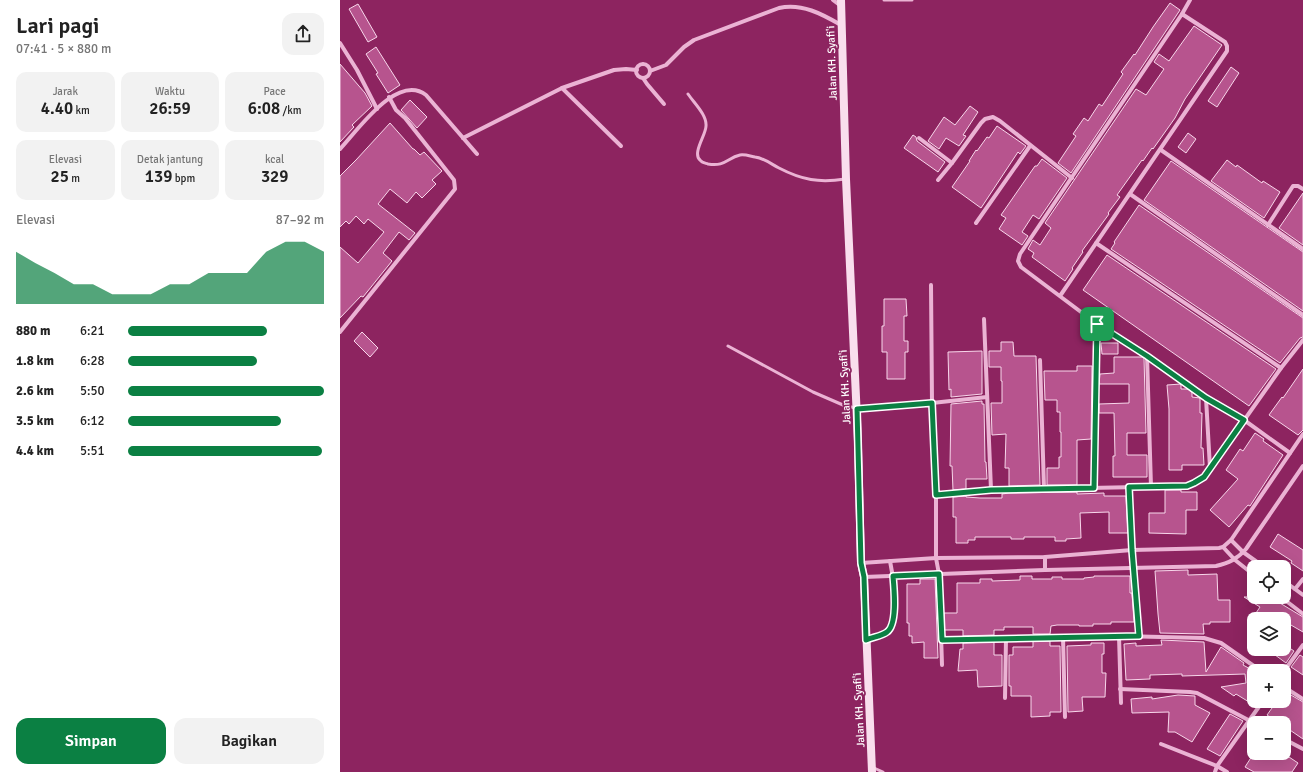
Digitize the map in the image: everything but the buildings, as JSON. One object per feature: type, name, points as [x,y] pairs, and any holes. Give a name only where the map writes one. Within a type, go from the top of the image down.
[{"type":"main road","name":"Jalan KH. Syafi'i","points":[[841,3],[846,179],[857,409],[861,563],[864,577],[872,769]]},
{"type":"street","points":[[833,0],[841,3]]},
{"type":"street","points":[[1189,0],[1182,14],[1020,254],[1018,262],[1021,267],[1097,324],[1147,356],[1206,398],[1244,420],[1290,453]]},
{"type":"street","points":[[643,78],[648,76],[650,71],[666,65],[684,47],[694,40],[779,8],[789,6],[806,8],[841,26]]},
{"type":"street","points":[[1060,296],[1227,51],[1225,42],[1182,14]]},
{"type":"street","points":[[340,43],[357,70],[376,109]]},
{"type":"street","points":[[650,71],[647,66],[643,65],[639,66],[637,70],[638,76],[643,78],[664,104]]},
{"type":"street","points":[[463,138],[562,88],[614,70],[637,70]]},
{"type":"street","points":[[562,88],[621,146]]},
{"type":"street","points":[[340,149],[376,109],[389,97],[411,89],[422,91],[426,94],[477,154]]},
{"type":"street","points":[[340,332],[455,189],[454,180],[405,118],[396,110],[389,97]]},
{"type":"street","points":[[938,180],[981,123],[988,118],[993,117],[1072,178]]},
{"type":"street","points":[[919,138],[952,163]]},
{"type":"street","points":[[976,223],[1030,146]]},
{"type":"street","points":[[1160,150],[1303,249]]},
{"type":"street","points":[[1268,225],[1293,186],[1298,186],[1303,189]]},
{"type":"street","points":[[1130,194],[1303,315]]},
{"type":"street","points":[[1096,243],[1281,368]]},
{"type":"street","points":[[931,285],[936,558],[939,574],[942,665]]},
{"type":"street","points":[[984,319],[991,490]]},
{"type":"street","points":[[1094,488],[1097,324]]},
{"type":"street","points":[[936,495],[991,490],[1044,488],[1187,486],[1204,477],[1281,368],[1303,340]]},
{"type":"street","points":[[1147,356],[1151,487]]},
{"type":"street","points":[[1040,360],[1044,488]]},
{"type":"street","points":[[857,409],[987,397]]},
{"type":"street","points":[[1206,398],[1210,468]]},
{"type":"street","points":[[861,563],[936,558],[1045,557],[1132,550],[1223,547],[1231,540],[1303,434]]},
{"type":"street","points":[[864,577],[1045,570],[1216,566],[1235,560],[1243,552],[1303,466]]},
{"type":"street","points":[[1129,487],[1132,550],[1139,636]]},
{"type":"street","points":[[1231,540],[1243,552],[1254,560]]},
{"type":"street","points":[[1223,547],[1235,560],[1247,569]]},
{"type":"street","points":[[1045,557],[1045,570]]},
{"type":"street","points":[[866,640],[888,631],[894,621],[893,576],[890,562]]},
{"type":"street","points":[[1295,589],[1303,579]]},
{"type":"street","points":[[1291,586],[1303,595]]},
{"type":"street","points":[[1290,604],[1303,614]]},
{"type":"street","points":[[942,640],[1119,636],[1211,639],[1221,643],[1251,664]]},
{"type":"street","points":[[1119,636],[1121,703]]},
{"type":"street","points":[[1063,637],[1065,717]]},
{"type":"street","points":[[1005,698],[1006,638]]},
{"type":"street","points":[[1289,664],[1303,645]]},
{"type":"street","points":[[1120,689],[1197,693],[1247,720]]},
{"type":"street","points":[[1291,691],[1303,699]]},
{"type":"street","points":[[1215,772],[1217,766],[1247,724]]},
{"type":"street","points":[[1291,743],[1303,749]]},
{"type":"street","points":[[1161,744],[1217,766],[1227,772]]},
{"type":"lane","points":[[884,0],[912,0]]},
{"type":"lane","points":[[688,94],[704,118],[706,124],[698,152],[700,161],[707,164],[716,165],[723,164],[738,155],[745,155],[760,158],[790,174],[811,180],[827,182],[846,179]]},
{"type":"lane","points":[[728,346],[813,392],[843,405],[857,409]]},
{"type":"lane","points":[[872,769],[883,772]]},
{"type":"route","points":[[1097,324],[1147,356],[1206,398],[1244,420],[1204,477],[1194,483],[1187,486],[1129,487],[1132,550],[1139,636],[942,640],[939,574],[893,576],[894,621],[892,626],[888,631],[866,640],[864,577],[861,563],[857,409],[932,403],[936,495],[991,490],[1094,488],[1097,324]]}]
